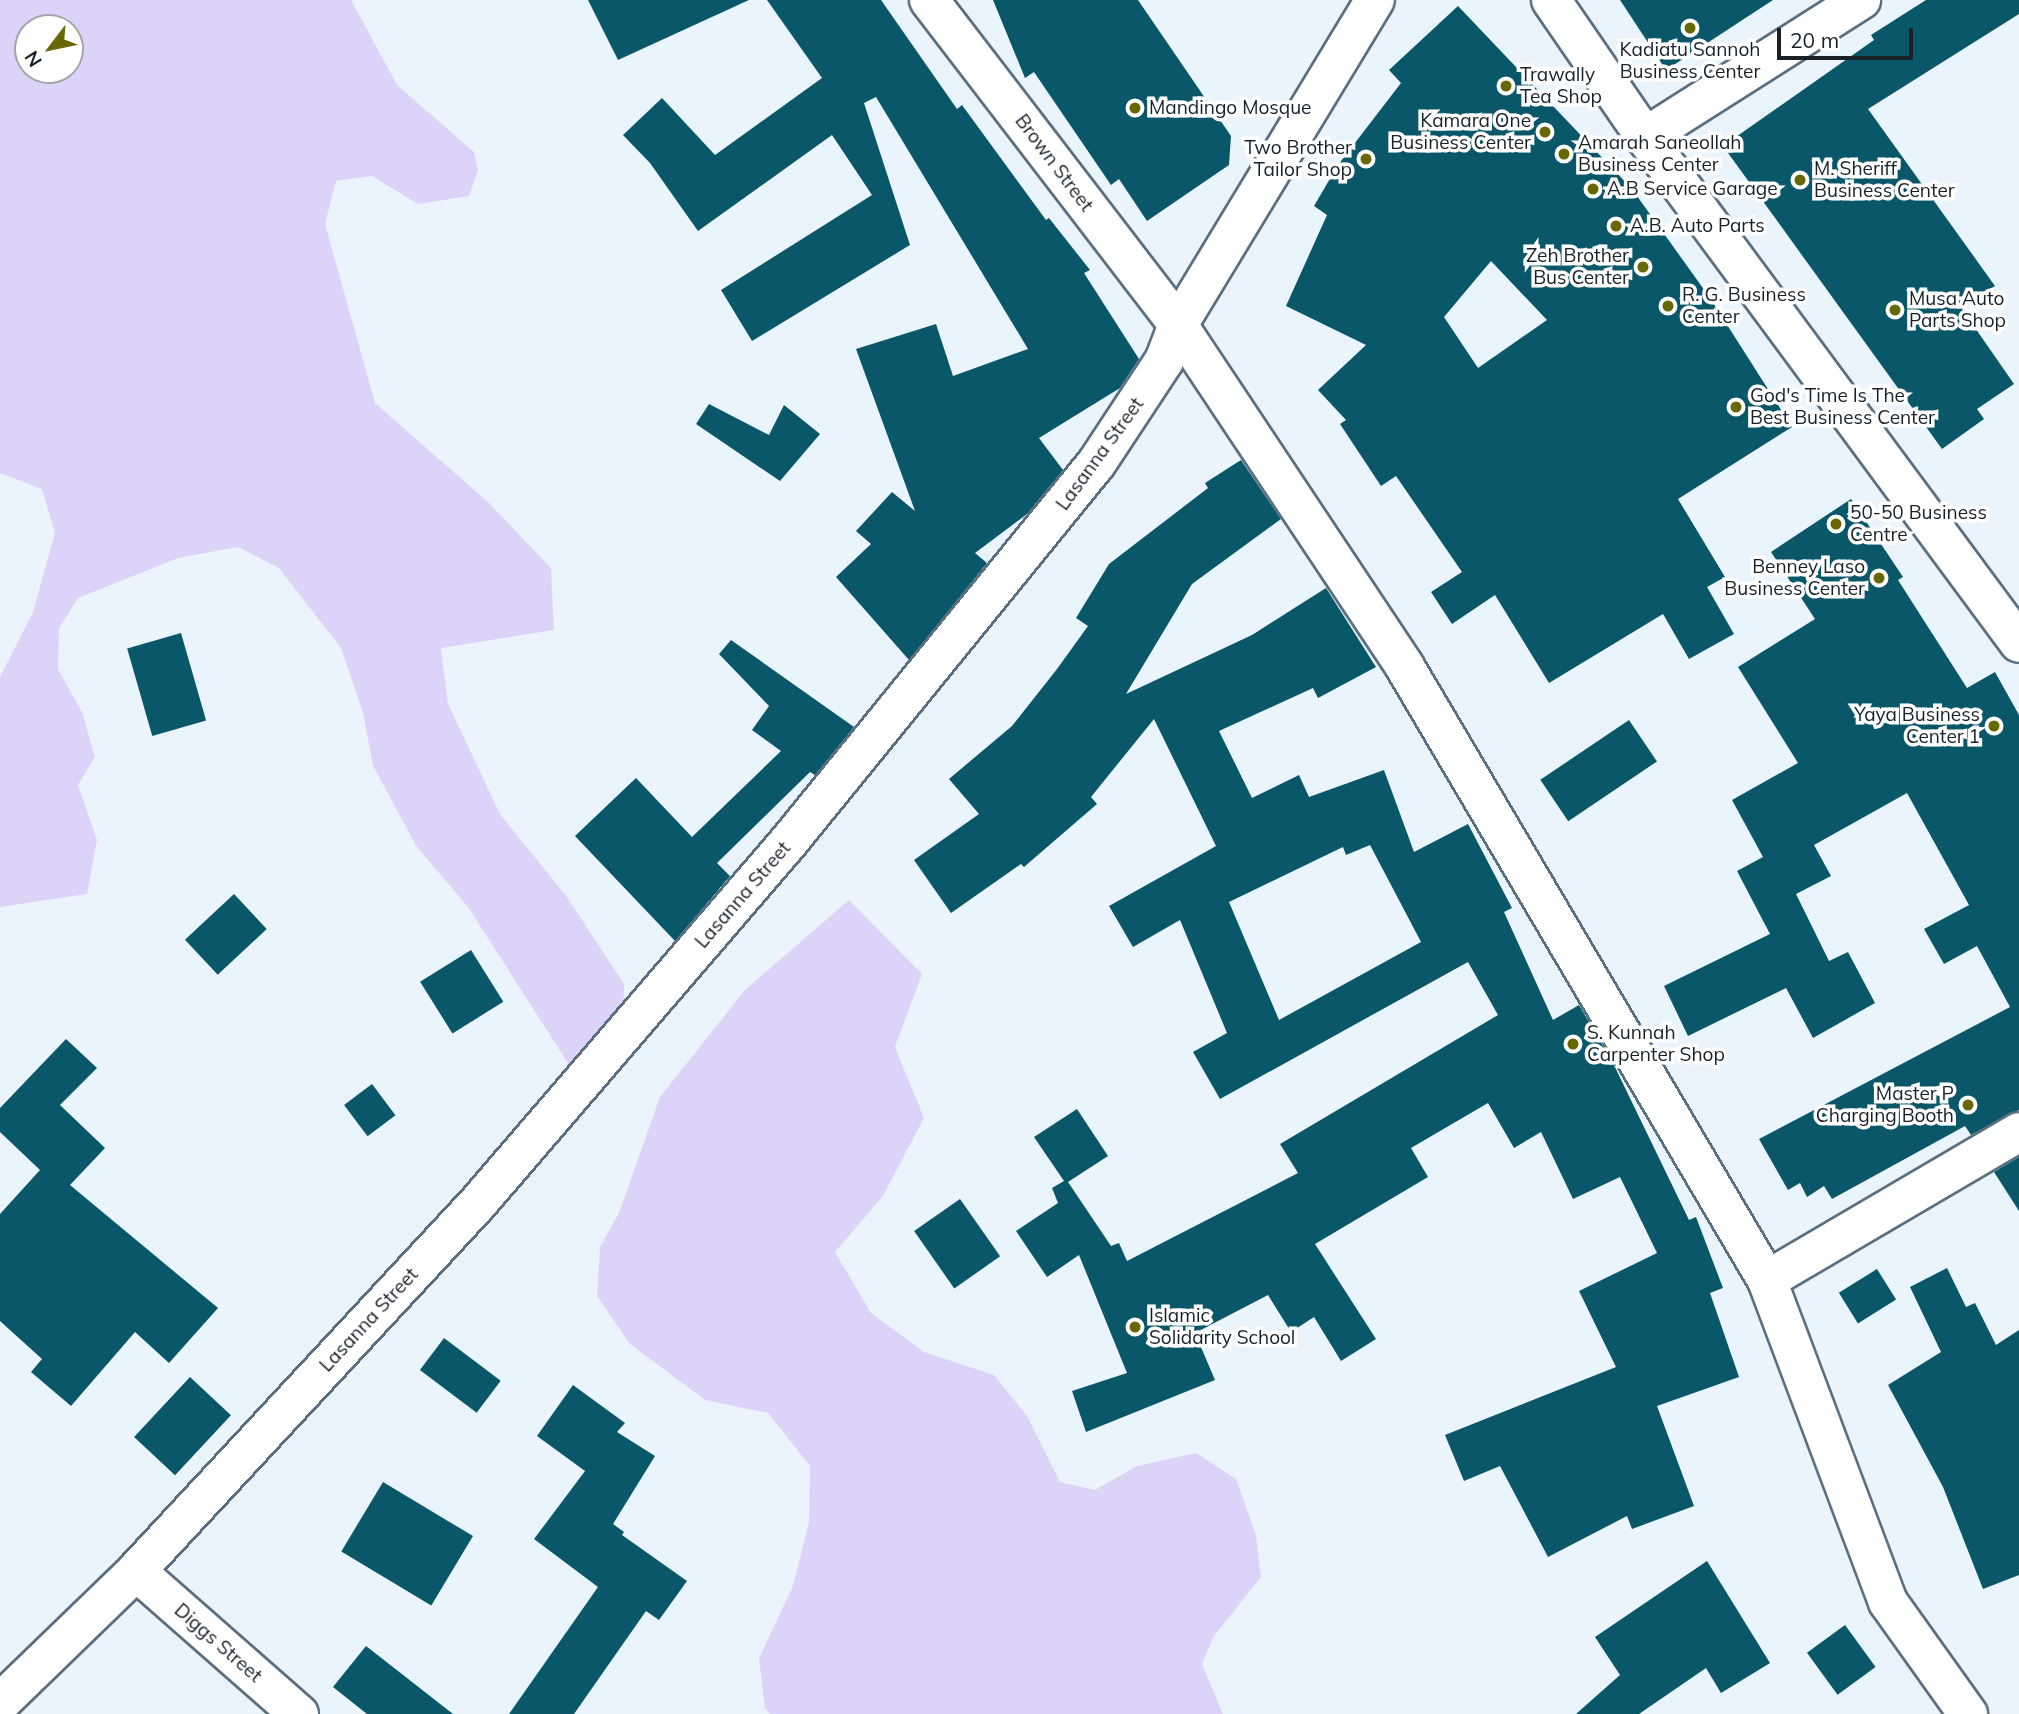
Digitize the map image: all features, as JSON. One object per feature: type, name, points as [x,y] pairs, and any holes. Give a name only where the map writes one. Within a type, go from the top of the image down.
[{"type":"street","name":"Brown Street","points":[[929,0],[1178,325],[1405,667],[1767,1280],[1888,1602],[1968,1714]]},
{"type":"street","name":"Lasanna Street","points":[[0,1703],[136,1571],[478,1203],[791,839],[1096,464],[1158,372],[1178,325],[1375,0]]},
{"type":"street","points":[[1551,0],[1645,136],[2019,643]]},
{"type":"street","points":[[1645,136],[1861,0]]},
{"type":"street","points":[[1767,1280],[2019,1132]]},
{"type":"street","name":"Diggs Street","points":[[136,1571],[299,1714]]},
{"type":"shaded area","points":[[0,0],[351,0],[397,85],[474,152],[478,170],[469,196],[418,204],[372,176],[336,181],[325,224],[375,403],[489,503],[551,568],[554,630],[441,648],[448,704],[500,814],[567,897],[624,984],[622,1060],[573,1071],[468,907],[417,847],[373,766],[363,713],[341,648],[279,568],[238,547],[178,558],[78,598],[59,628],[58,669],[82,712],[95,757],[78,785],[97,840],[87,894],[0,907],[0,677],[33,612],[55,533],[42,489],[0,473]]},
{"type":"shaded area","points":[[849,900],[922,974],[895,1047],[924,1118],[883,1196],[835,1252],[871,1313],[924,1352],[994,1375],[1027,1416],[1060,1482],[1095,1490],[1137,1466],[1196,1453],[1236,1479],[1256,1535],[1261,1577],[1214,1636],[1202,1664],[1223,1714],[770,1714],[765,1708],[759,1658],[793,1586],[809,1522],[810,1466],[768,1413],[705,1400],[630,1344],[597,1296],[600,1247],[619,1213],[660,1097],[745,990]]},
{"type":"building","points":[[588,0],[749,0],[618,60]]},
{"type":"building","points":[[767,0],[881,0],[957,109],[962,105],[1046,220],[1049,218],[1090,270],[1084,273],[1139,359],[1120,388],[1039,438],[1063,470],[1027,514],[975,553],[987,563],[909,660],[836,577],[871,544],[856,531],[892,492],[915,511],[856,349],[936,324],[953,376],[1028,349],[876,97],[864,103],[910,245],[752,341],[721,290],[872,195],[832,135],[698,231],[650,163],[623,135],[662,98],[715,155],[822,78]]},
{"type":"building","name":"Mandingo Mosque","points":[[993,0],[1138,0],[1231,136],[1229,165],[1147,221],[1119,179],[1111,185],[1034,72],[1025,78]]},
{"type":"building","points":[[1620,0],[1773,0],[1666,70]]},
{"type":"building","points":[[1926,0],[2019,0],[2019,14],[1868,109],[1995,286],[1962,309],[2014,384],[1977,409],[1984,419],[1942,449],[1723,146],[1874,40],[1871,35]]},
{"type":"building","points":[[1458,6],[1632,189],[1710,298],[1792,427],[1678,499],[1725,577],[1707,587],[1734,634],[1689,659],[1663,614],[1549,683],[1495,595],[1452,624],[1431,592],[1462,572],[1396,476],[1381,486],[1340,424],[1346,420],[1318,390],[1366,345],[1286,306],[1327,215],[1314,206],[1338,165],[1401,83],[1389,70]],"holes":[[[1491,261],[1547,320],[1478,368],[1444,317]]]},
{"type":"building","points":[[709,404],[769,435],[784,405],[820,434],[780,481],[696,424]]},
{"type":"building","points":[[1241,460],[1281,519],[1192,584],[1126,694],[1252,635],[1326,588],[1376,667],[1318,698],[1313,688],[1219,731],[1252,798],[1299,775],[1309,797],[1384,770],[1414,852],[1468,824],[1512,908],[1504,912],[1553,1020],[1579,1005],[1612,1061],[1689,1220],[1696,1217],[1723,1288],[1710,1293],[1739,1377],[1657,1406],[1694,1506],[1632,1529],[1627,1516],[1548,1557],[1500,1466],[1464,1481],[1445,1435],[1616,1367],[1579,1291],[1657,1253],[1620,1177],[1573,1199],[1541,1132],[1514,1148],[1488,1103],[1411,1148],[1428,1177],[1315,1244],[1376,1339],[1341,1361],[1314,1317],[1291,1332],[1268,1295],[1195,1333],[1215,1380],[1086,1432],[1072,1391],[1127,1373],[1079,1255],[1047,1277],[1016,1231],[1058,1203],[1052,1188],[1064,1181],[1034,1137],[1077,1109],[1108,1156],[1068,1182],[1111,1246],[1119,1243],[1127,1261],[1298,1173],[1280,1144],[1498,1015],[1468,962],[1220,1099],[1193,1052],[1227,1033],[1180,920],[1133,947],[1109,906],[1216,846],[1154,719],[1091,797],[1097,804],[1024,867],[1021,864],[951,913],[914,860],[979,814],[949,779],[1012,726],[1057,669],[1088,626],[1076,618],[1109,564],[1208,488],[1205,483]],"holes":[[[1370,845],[1421,942],[1279,1020],[1229,902],[1343,847],[1346,855]]]},
{"type":"building","points":[[1851,499],[1903,577],[1898,580],[1967,688],[1995,672],[2019,715],[2019,1110],[1971,1135],[1965,1126],[1832,1199],[1824,1186],[1807,1197],[1800,1183],[1788,1190],[1759,1139],[2010,1007],[1977,946],[1944,964],[1924,929],[1969,905],[1907,793],[1814,845],[1831,876],[1796,894],[1829,961],[1848,952],[1875,1003],[1813,1038],[1786,988],[1688,1036],[1664,986],[1770,934],[1737,871],[1763,857],[1732,800],[1798,763],[1738,667],[1815,619],[1771,552]]},
{"type":"building","points":[[181,633],[206,720],[152,736],[127,648]]},
{"type":"building","points":[[731,640],[854,727],[815,775],[810,772],[717,863],[730,876],[675,941],[575,836],[636,778],[692,837],[781,751],[752,730],[769,706],[719,654]]},
{"type":"building","points":[[1629,720],[1657,761],[1568,821],[1540,780]]},
{"type":"building","points":[[234,894],[267,929],[218,975],[185,940]]},
{"type":"building","points":[[471,950],[503,1002],[452,1034],[420,982]]},
{"type":"building","points":[[66,1039],[97,1068],[60,1105],[105,1148],[70,1185],[218,1308],[169,1363],[135,1332],[71,1406],[31,1372],[42,1359],[0,1321],[0,1214],[40,1170],[0,1132],[0,1108]]},
{"type":"building","points":[[372,1084],[395,1115],[368,1136],[344,1105]]},
{"type":"building","points":[[2019,1157],[2019,1211],[1994,1172]]},
{"type":"building","points":[[960,1199],[1000,1256],[954,1288],[914,1231]]},
{"type":"building","points":[[1947,1268],[1966,1307],[1975,1303],[1996,1345],[2019,1330],[2019,1575],[1983,1589],[1943,1487],[1888,1385],[1941,1352],[1910,1287]]},
{"type":"building","points":[[1877,1269],[1896,1300],[1858,1323],[1839,1293]]},
{"type":"building","points":[[444,1338],[501,1381],[477,1413],[420,1370]]},
{"type":"building","points":[[190,1377],[231,1415],[175,1475],[134,1437]]},
{"type":"building","points":[[573,1385],[625,1423],[617,1432],[655,1456],[613,1524],[624,1532],[622,1535],[687,1581],[659,1620],[646,1611],[574,1714],[509,1714],[598,1587],[534,1539],[585,1471],[537,1436]]},
{"type":"building","points":[[383,1482],[473,1536],[431,1606],[341,1551]]},
{"type":"building","points":[[1707,1561],[1770,1663],[1721,1693],[1706,1668],[1639,1714],[1576,1714],[1620,1675],[1595,1637]]},
{"type":"building","points":[[1845,1625],[1876,1667],[1838,1695],[1807,1653]]},
{"type":"building","points":[[366,1646],[453,1714],[367,1714],[333,1687]]},
{"type":"place","name":"Kadiatu Sannoh Business Center","points":[[1690,28]]},
{"type":"place","name":"Trawally Tea Shop","points":[[1506,86]]},
{"type":"place","name":"Mandingo Mosque","points":[[1135,108]]},
{"type":"place","name":"Kamara One Business Center","points":[[1545,132]]},
{"type":"place","name":"Amarah Saneollah Business Center","points":[[1564,154]]},
{"type":"place","name":"Two Brother Tailor Shop","points":[[1366,159]]},
{"type":"place","name":"M. Sheriff Business Center","points":[[1800,180]]},
{"type":"place","name":"A.B Service Garage","points":[[1593,189]]},
{"type":"place","name":"A.B. Auto Parts","points":[[1616,226]]},
{"type":"place","name":"Zeh Brother Bus Center","points":[[1643,267]]},
{"type":"place","name":"R. G. Business Center","points":[[1668,306]]},
{"type":"place","name":"Musa Auto Parts Shop","points":[[1895,310]]},
{"type":"place","name":"God's Time Is The Best Business Center","points":[[1736,407]]},
{"type":"place","name":"50-50 Business Centre","points":[[1836,524]]},
{"type":"place","name":"Benney Laso Business Center","points":[[1879,578]]},
{"type":"place","name":"Yaya Business Center 1","points":[[1994,726]]},
{"type":"place","name":"S. Kunnah Carpenter Shop","points":[[1573,1044]]},
{"type":"place","name":"Master P Charging Booth","points":[[1968,1105]]},
{"type":"place","name":"Islamic Solidarity School","points":[[1135,1327]]}]
